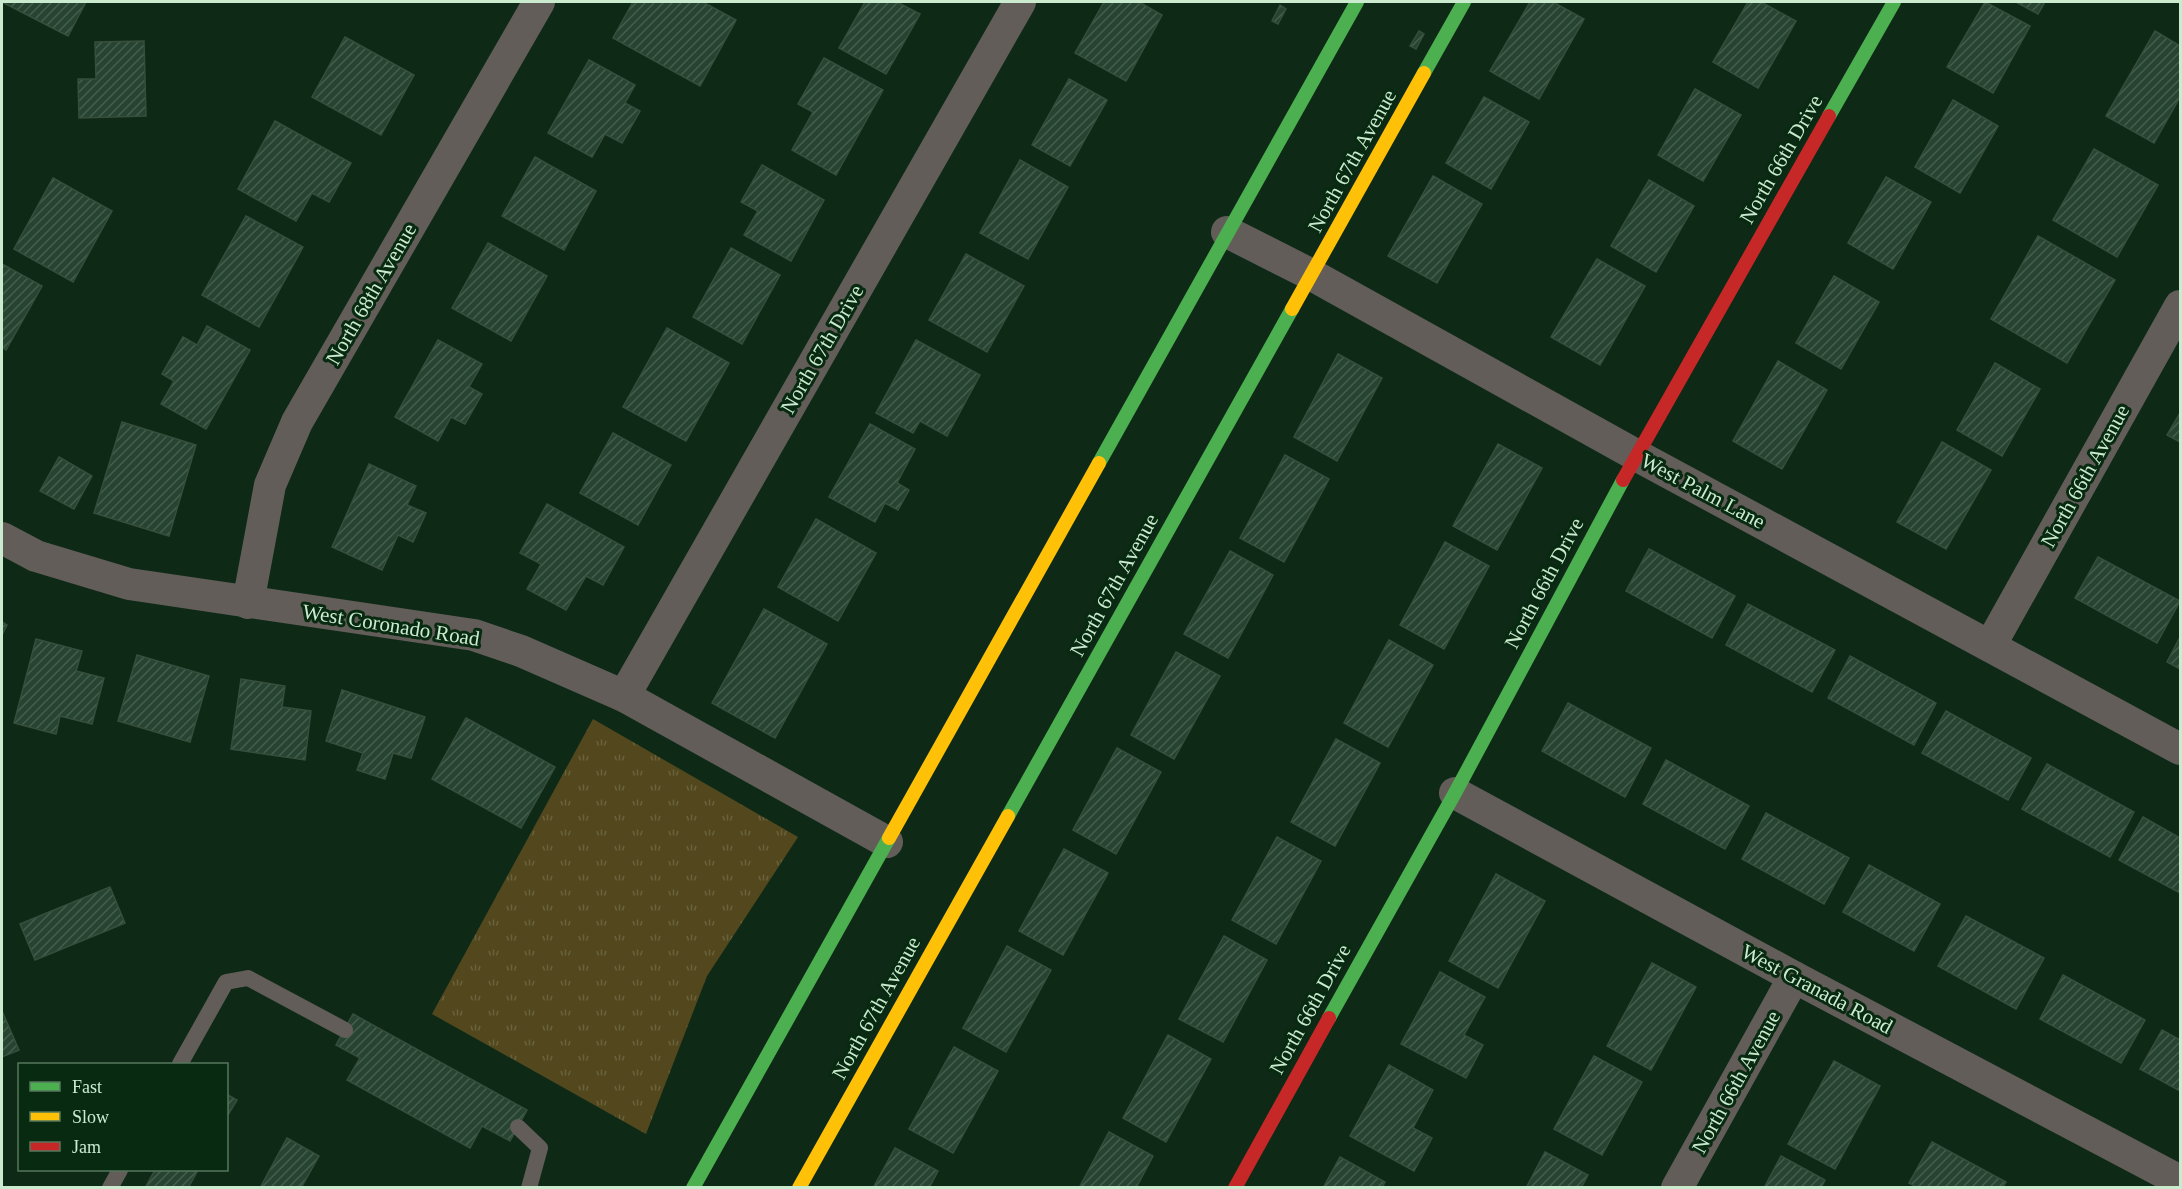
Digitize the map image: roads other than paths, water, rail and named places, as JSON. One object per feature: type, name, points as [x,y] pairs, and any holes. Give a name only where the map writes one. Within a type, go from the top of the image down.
[{"type":"street","name":"North 68th Avenue","points":[[248,603],[270,485],[297,422],[539,2]]},
{"type":"street","name":"North 67th Drive","points":[[624,696],[1020,2]]},
{"type":"street","points":[[693,1188],[1357,2]]},
{"type":"street","name":"North 67th Avenue","points":[[800,1188],[1464,2]]},
{"type":"street","name":"North 66th Drive","points":[[1235,1188],[1455,793],[1636,455],[1894,2]]},
{"type":"street","name":"West Palm Lane","points":[[1227,232],[1312,275],[1636,455],[2181,749]]},
{"type":"street","name":"North 66th Avenue","points":[[1990,646],[2181,306]]},
{"type":"street","name":"West Coronado Road","points":[[2,538],[36,556],[129,584],[474,635],[521,651],[624,696],[887,842]]},
{"type":"street","name":"West Granada Road","points":[[1455,793],[1794,977],[2181,1181]]},
{"type":"street","name":"North 66th Avenue","points":[[1677,1188],[1794,977]]},
{"type":"lane","points":[[181,1063],[226,982],[248,978],[345,1029]]},
{"type":"lane","points":[[518,1127],[540,1148],[529,1188]]},
{"type":"lane","points":[[110,1188],[119,1171]]}]
